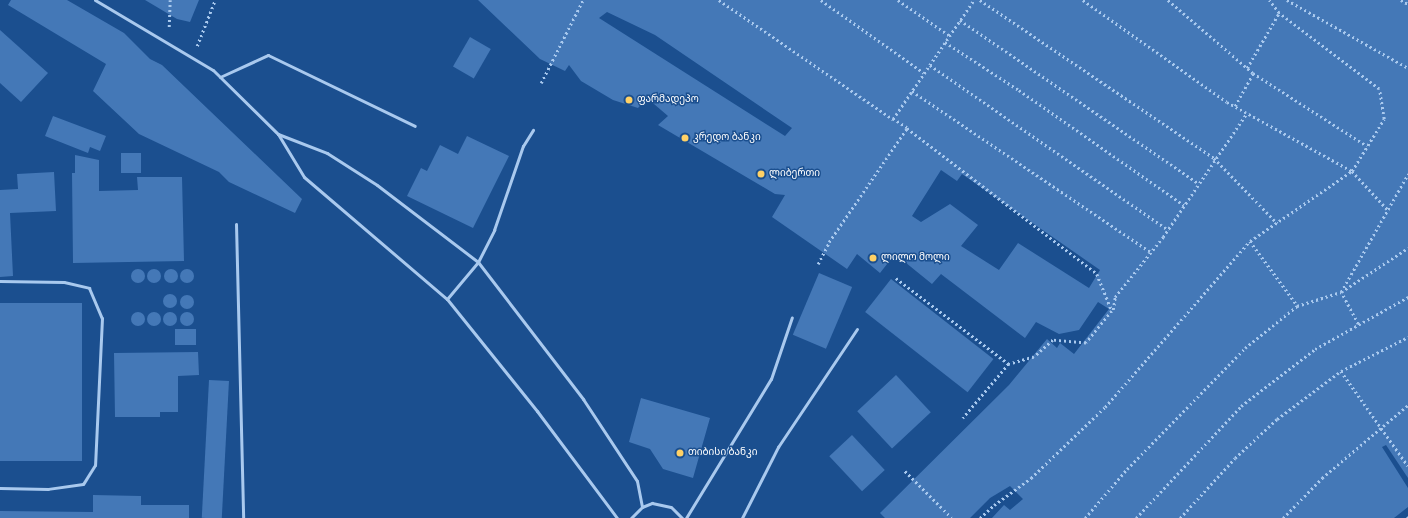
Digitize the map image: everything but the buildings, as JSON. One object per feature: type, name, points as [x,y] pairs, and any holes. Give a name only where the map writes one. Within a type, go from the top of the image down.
[{"type":"lane","points":[[95,0],[192,58],[220,77],[278,134],[304,177],[447,299],[537,412],[617,518]]},
{"type":"lane","points":[[220,77],[268,56],[415,126]]},
{"type":"lane","points":[[447,299],[478,262],[494,230],[523,146],[533,130]]},
{"type":"lane","points":[[278,134],[326,153],[377,185],[478,262],[583,399],[637,481],[642,507]]},
{"type":"lane","points":[[236,224],[243,518]]},
{"type":"lane","points":[[0,281],[64,282],[89,288],[102,318],[95,465],[83,484],[48,489],[0,488]]},
{"type":"lane","points":[[686,518],[771,379],[792,317]]},
{"type":"lane","points":[[742,518],[778,447],[857,329]]},
{"type":"lane","points":[[631,518],[642,507],[662,503],[671,507],[682,518]]},
{"type":"path","points":[[168,44],[170,0]]},
{"type":"path","points":[[192,58],[215,0]]},
{"type":"path","points":[[540,83],[583,0]]},
{"type":"path","points":[[719,0],[907,128],[1097,274],[1112,311]]},
{"type":"path","points":[[821,0],[924,73]]},
{"type":"path","points":[[898,0],[950,36]]},
{"type":"path","points":[[893,119],[974,0]]},
{"type":"path","points":[[980,0],[1214,158],[1277,223]]},
{"type":"path","points":[[1083,0],[1235,106],[1352,171],[1388,210]]},
{"type":"path","points":[[1168,0],[1253,73],[1367,146]]},
{"type":"path","points":[[980,518],[994,505],[1032,478],[1105,407],[1250,241],[1352,171],[1384,119],[1379,88],[1279,13],[1269,0]]},
{"type":"path","points":[[1287,0],[1408,68]]},
{"type":"path","points":[[1401,0],[1408,4]]},
{"type":"path","points":[[1247,68],[1279,13]]},
{"type":"path","points":[[960,20],[1198,183]]},
{"type":"path","points":[[945,42],[1019,90],[1184,205]]},
{"type":"path","points":[[930,65],[1168,230]]},
{"type":"path","points":[[1235,106],[1253,73]]},
{"type":"path","points":[[912,91],[1152,252]]},
{"type":"path","points":[[963,418],[1009,364],[1034,357],[1053,340],[1086,343],[1112,311],[1115,297],[1168,230],[1214,158],[1247,113]]},
{"type":"path","points":[[818,264],[829,242],[907,128]]},
{"type":"path","points":[[1341,292],[1408,174]]},
{"type":"path","points":[[1250,241],[1297,306]]},
{"type":"path","points":[[1085,518],[1127,469],[1245,348],[1297,306],[1341,292],[1408,248]]},
{"type":"path","points":[[896,278],[1009,364]]},
{"type":"path","points":[[1341,292],[1358,324]]},
{"type":"path","points":[[1136,518],[1241,406],[1315,349],[1408,296]]},
{"type":"path","points":[[1180,518],[1235,458],[1277,419],[1341,371],[1408,337]]},
{"type":"path","points":[[1341,371],[1381,425],[1408,466]]},
{"type":"path","points":[[1283,518],[1322,478],[1381,425],[1408,405]]},
{"type":"path","points":[[905,471],[952,518]]},
{"type":"place","name":"ფარმადეპო","points":[[629,100]]},
{"type":"place","name":"კრედო ბანკი","points":[[685,138]]},
{"type":"place","name":"ლიბერთი","points":[[761,174]]},
{"type":"place","name":"ლილო მოლი","points":[[873,258]]},
{"type":"place","name":"თიბისი ბანკი","points":[[680,453]]}]
